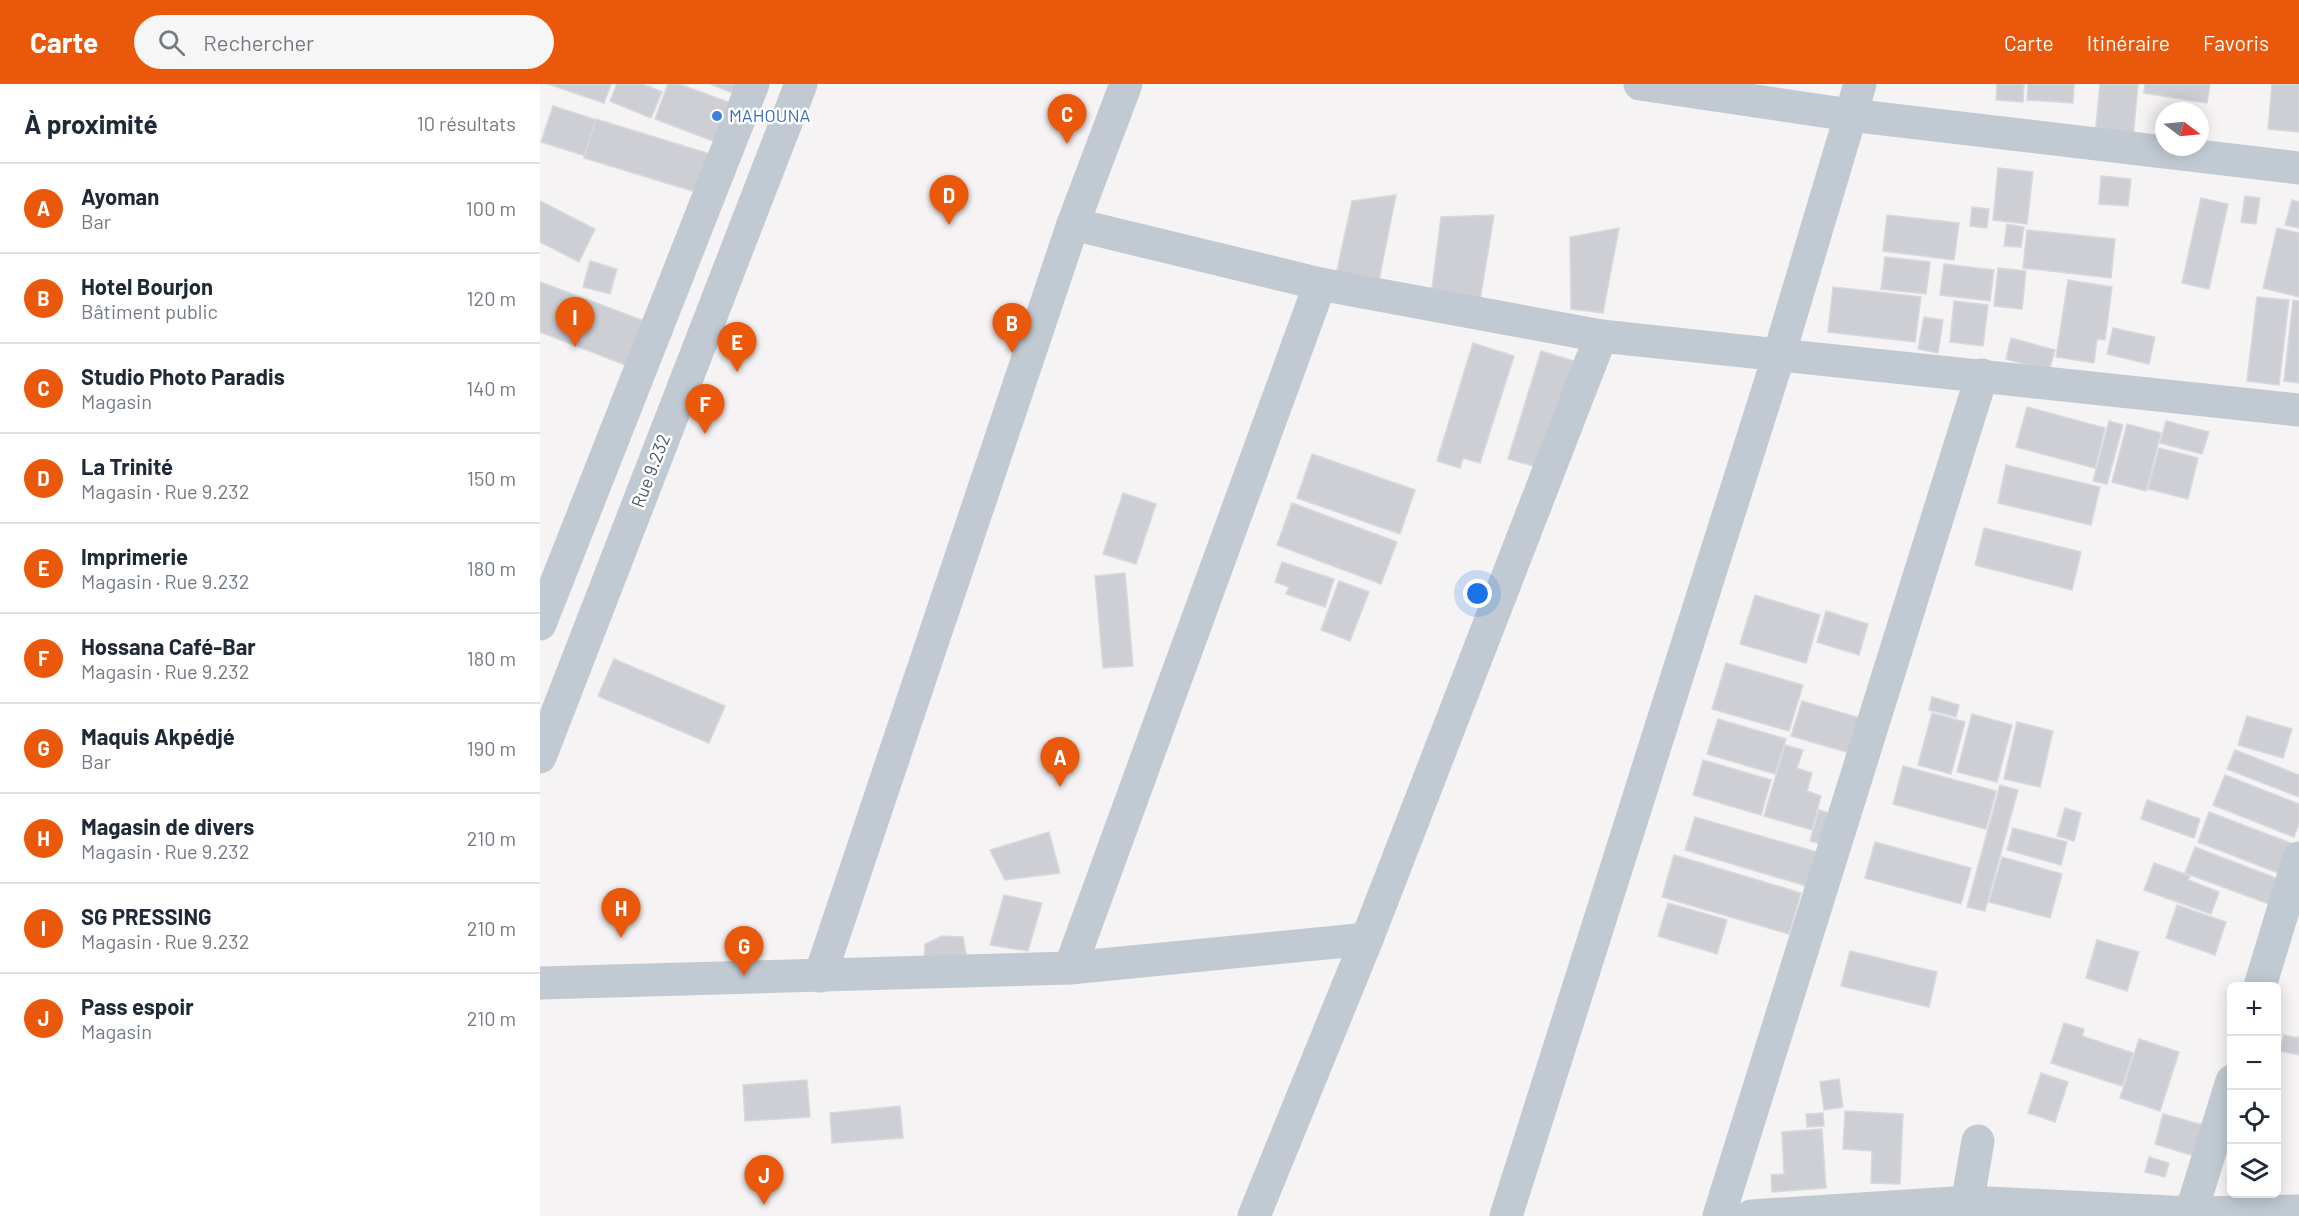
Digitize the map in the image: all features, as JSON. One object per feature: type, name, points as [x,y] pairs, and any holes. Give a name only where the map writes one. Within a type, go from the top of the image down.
[{"type":"street","points":[[540,624],[753,84]]},
{"type":"street","name":"Rue 9.232","points":[[540,757],[801,84]]},
{"type":"street","points":[[820,976],[1073,224],[1126,84]]},
{"type":"street","points":[[1640,84],[1850,115],[2299,168]]},
{"type":"street","points":[[1506,1216],[1779,355],[1860,84]]},
{"type":"street","points":[[1073,224],[1320,284],[1601,336],[2299,410]]},
{"type":"street","points":[[1070,968],[1320,284]]},
{"type":"street","points":[[1254,1216],[1367,939],[1601,336]]},
{"type":"street","points":[[1719,1216],[1982,375]]},
{"type":"street","points":[[2262,982],[2299,858]]},
{"type":"street","points":[[540,983],[1070,968],[1367,939]]},
{"type":"street","points":[[2191,1215],[2229,1090]]},
{"type":"street","points":[[1967,1209],[1978,1141]]},
{"type":"street","points":[[1751,1216],[1967,1209],[2191,1215],[2299,1211]]},
{"type":"building","points":[[548,84],[611,84],[604,103]]},
{"type":"building","points":[[617,84],[643,84],[662,92],[651,118],[610,101]]},
{"type":"building","points":[[668,84],[679,84],[736,105],[721,144],[655,119]]},
{"type":"building","points":[[711,84],[743,84],[739,96]]},
{"type":"building","points":[[1997,84],[2024,84],[2023,102],[1996,100]]},
{"type":"building","points":[[2028,84],[2074,84],[2073,103],[2027,100]]},
{"type":"building","points":[[2100,84],[2138,84],[2133,138],[2095,135]]},
{"type":"building","points":[[2145,84],[2210,84],[2207,102],[2144,93]]},
{"type":"building","points":[[2272,84],[2299,84],[2299,132],[2268,129]]},
{"type":"building","points":[[553,106],[609,124],[599,160],[541,142]]},
{"type":"building","points":[[596,119],[710,154],[699,193],[584,158]]},
{"type":"building","points":[[1998,168],[2033,172],[2027,224],[1993,220]]},
{"type":"building","points":[[2101,176],[2131,179],[2128,206],[2099,204]]},
{"type":"building","points":[[1396,195],[1379,280],[1336,275],[1352,201]]},
{"type":"building","points":[[2245,196],[2260,198],[2256,224],[2241,222]]},
{"type":"building","points":[[2201,198],[2228,204],[2209,289],[2182,283]]},
{"type":"building","points":[[2292,200],[2299,202],[2299,228],[2285,225]]},
{"type":"building","points":[[540,201],[595,229],[579,262],[540,242]]},
{"type":"building","points":[[1972,207],[1989,209],[1987,228],[1970,226]]},
{"type":"building","points":[[1494,215],[1480,301],[1431,296],[1441,217]]},
{"type":"building","points":[[1887,215],[1959,223],[1954,260],[1883,251]]},
{"type":"building","points":[[2007,224],[2024,227],[2021,247],[2004,246]]},
{"type":"building","points":[[1619,228],[1603,313],[1571,309],[1570,237]]},
{"type":"building","points":[[2277,228],[2299,233],[2299,297],[2263,288]]},
{"type":"building","points":[[2027,230],[2115,239],[2111,278],[2023,268]]},
{"type":"building","points":[[1885,257],[1930,262],[1926,294],[1881,289]]},
{"type":"building","points":[[590,261],[617,269],[610,294],[583,287]]},
{"type":"building","points":[[1944,264],[1994,270],[1990,301],[1940,295]]},
{"type":"building","points":[[1998,268],[2026,271],[2022,309],[1994,306]]},
{"type":"building","points":[[2068,280],[2112,287],[2105,340],[2097,339],[2094,363],[2056,357]]},
{"type":"building","points":[[540,282],[655,325],[638,370],[540,332]]},
{"type":"building","points":[[1833,287],[1921,297],[1915,342],[1828,332]]},
{"type":"building","points":[[2257,297],[2289,300],[2279,385],[2247,381]]},
{"type":"building","points":[[2293,300],[2299,301],[2299,383],[2284,381]]},
{"type":"building","points":[[1954,301],[1988,305],[1983,346],[1950,342]]},
{"type":"building","points":[[1924,317],[1943,320],[1938,353],[1918,349]]},
{"type":"building","points":[[2113,328],[2155,337],[2149,364],[2107,354]]},
{"type":"building","points":[[2011,338],[2055,350],[2049,371],[2006,359]]},
{"type":"building","points":[[1473,343],[1514,356],[1480,463],[1463,458],[1460,468],[1437,461]]},
{"type":"building","points":[[1541,351],[1574,361],[1541,468],[1508,459]]},
{"type":"building","points":[[2027,407],[2105,428],[2095,468],[2016,447]]},
{"type":"building","points":[[2109,421],[2123,425],[2107,484],[2093,481]]},
{"type":"building","points":[[2166,421],[2209,432],[2202,454],[2160,443]]},
{"type":"building","points":[[2127,424],[2161,433],[2146,491],[2112,482]]},
{"type":"building","points":[[2159,448],[2198,458],[2188,499],[2148,489]]},
{"type":"building","points":[[1312,454],[1415,490],[1400,534],[1297,498]]},
{"type":"building","points":[[2006,465],[2100,487],[2091,525],[1998,503]]},
{"type":"building","points":[[1123,493],[1156,504],[1136,564],[1103,554]]},
{"type":"building","points":[[1292,503],[1397,542],[1381,584],[1277,545]]},
{"type":"building","points":[[1984,528],[2081,552],[2072,590],[1975,565]]},
{"type":"building","points":[[1282,562],[1334,579],[1325,607],[1286,594],[1289,587],[1275,582]]},
{"type":"building","points":[[1125,573],[1133,666],[1103,668],[1095,576]]},
{"type":"building","points":[[1339,581],[1369,592],[1350,641],[1321,630]]},
{"type":"building","points":[[1755,595],[1820,615],[1806,663],[1740,644]]},
{"type":"building","points":[[1826,611],[1868,624],[1859,655],[1817,642]]},
{"type":"building","points":[[614,659],[725,706],[709,743],[598,696]]},
{"type":"building","points":[[1726,663],[1803,685],[1789,731],[1712,709]]},
{"type":"building","points":[[1932,697],[1959,705],[1956,717],[1929,710]]},
{"type":"building","points":[[1802,701],[1860,718],[1850,753],[1791,736]]},
{"type":"building","points":[[1932,713],[1965,722],[1951,774],[1918,765]]},
{"type":"building","points":[[1972,714],[2012,725],[1997,782],[1957,772]]},
{"type":"building","points":[[2247,716],[2292,729],[2283,758],[2238,745]]},
{"type":"building","points":[[1718,719],[1786,739],[1775,774],[1707,754]]},
{"type":"building","points":[[2017,722],[2053,731],[2040,787],[2004,779]]},
{"type":"building","points":[[1785,745],[1803,750],[1797,768],[1812,773],[1807,791],[1821,796],[1812,830],[1764,816]]},
{"type":"building","points":[[2235,750],[2299,775],[2299,797],[2227,769]]},
{"type":"building","points":[[1703,760],[1771,780],[1761,815],[1693,795]]},
{"type":"building","points":[[1903,766],[1996,791],[1986,829],[1893,804]]},
{"type":"building","points":[[2225,775],[2299,804],[2299,824],[2294,837],[2213,805]]},
{"type":"building","points":[[2000,785],[2018,790],[1985,911],[1967,907]]},
{"type":"building","points":[[2147,800],[2200,819],[2194,838],[2141,819]]},
{"type":"building","points":[[2065,808],[2081,813],[2074,841],[2057,836]]},
{"type":"building","points":[[1819,810],[1833,814],[1824,845],[1810,841]]},
{"type":"building","points":[[2209,812],[2293,844],[2281,874],[2198,842]]},
{"type":"building","points":[[1695,817],[1820,853],[1810,887],[1685,850]]},
{"type":"building","points":[[2013,828],[2067,842],[2061,865],[2007,850]]},
{"type":"building","points":[[1049,832],[1060,873],[1005,880],[990,850]]},
{"type":"building","points":[[1875,842],[1971,868],[1961,904],[1865,878]]},
{"type":"building","points":[[2195,847],[2278,879],[2269,904],[2185,873]]},
{"type":"building","points":[[1674,855],[1801,893],[1789,934],[1662,897]]},
{"type":"building","points":[[2002,857],[2062,874],[2050,918],[1989,902]]},
{"type":"building","points":[[2154,863],[2190,876],[2188,880],[2219,892],[2211,914],[2144,890]]},
{"type":"building","points":[[1004,895],[1042,903],[1028,951],[990,945]]},
{"type":"building","points":[[1668,903],[1727,920],[1717,954],[1658,936]]},
{"type":"building","points":[[2177,905],[2226,922],[2215,955],[2166,938]]},
{"type":"building","points":[[942,936],[963,937],[967,958],[924,963],[925,944]]},
{"type":"building","points":[[2097,940],[2139,952],[2127,991],[2086,978]]},
{"type":"building","points":[[1850,951],[1937,972],[1929,1007],[1841,986]]},
{"type":"building","points":[[2064,1023],[2084,1029],[2082,1036],[2133,1053],[2122,1086],[2051,1063]]},
{"type":"building","points":[[2284,1035],[2298,1038],[2299,1035],[2299,1055],[2281,1051]]},
{"type":"building","points":[[2139,1039],[2179,1052],[2160,1111],[2120,1098]]},
{"type":"building","points":[[2041,1073],[2068,1082],[2055,1122],[2028,1113]]},
{"type":"building","points":[[1839,1079],[1843,1107],[1824,1110],[1820,1082]]},
{"type":"building","points":[[807,1080],[810,1117],[745,1121],[743,1085]]},
{"type":"building","points":[[900,1106],[903,1138],[832,1143],[830,1113]]},
{"type":"building","points":[[1845,1111],[1903,1114],[1900,1184],[1871,1183],[1872,1151],[1843,1149]]},
{"type":"building","points":[[1823,1113],[1824,1126],[1807,1127],[1806,1114]]},
{"type":"building","points":[[2163,1114],[2203,1125],[2194,1156],[2155,1144]]},
{"type":"building","points":[[1822,1129],[1826,1188],[1772,1192],[1771,1175],[1784,1174],[1782,1132]]},
{"type":"building","points":[[2149,1157],[2169,1163],[2165,1177],[2145,1172]]},
{"type":"place","name":"MAHOUNA","points":[[717,116]]},
{"type":"place","name":"Studio Photo Paradis","points":[[1067,144]]},
{"type":"place","name":"La Trinité","points":[[949,225]]},
{"type":"place","name":"SG PRESSING","points":[[575,347]]},
{"type":"place","name":"Hotel Bourjon","points":[[1012,353]]},
{"type":"place","name":"Imprimerie","points":[[737,372]]},
{"type":"place","name":"Hossana Café-Bar","points":[[705,434]]},
{"type":"place","name":"Ayoman","points":[[1060,787]]},
{"type":"place","name":"Magasin de divers","points":[[621,938]]},
{"type":"place","name":"Maquis Akpédjé","points":[[744,976]]},
{"type":"place","name":"Pass espoir","points":[[764,1205]]}]
